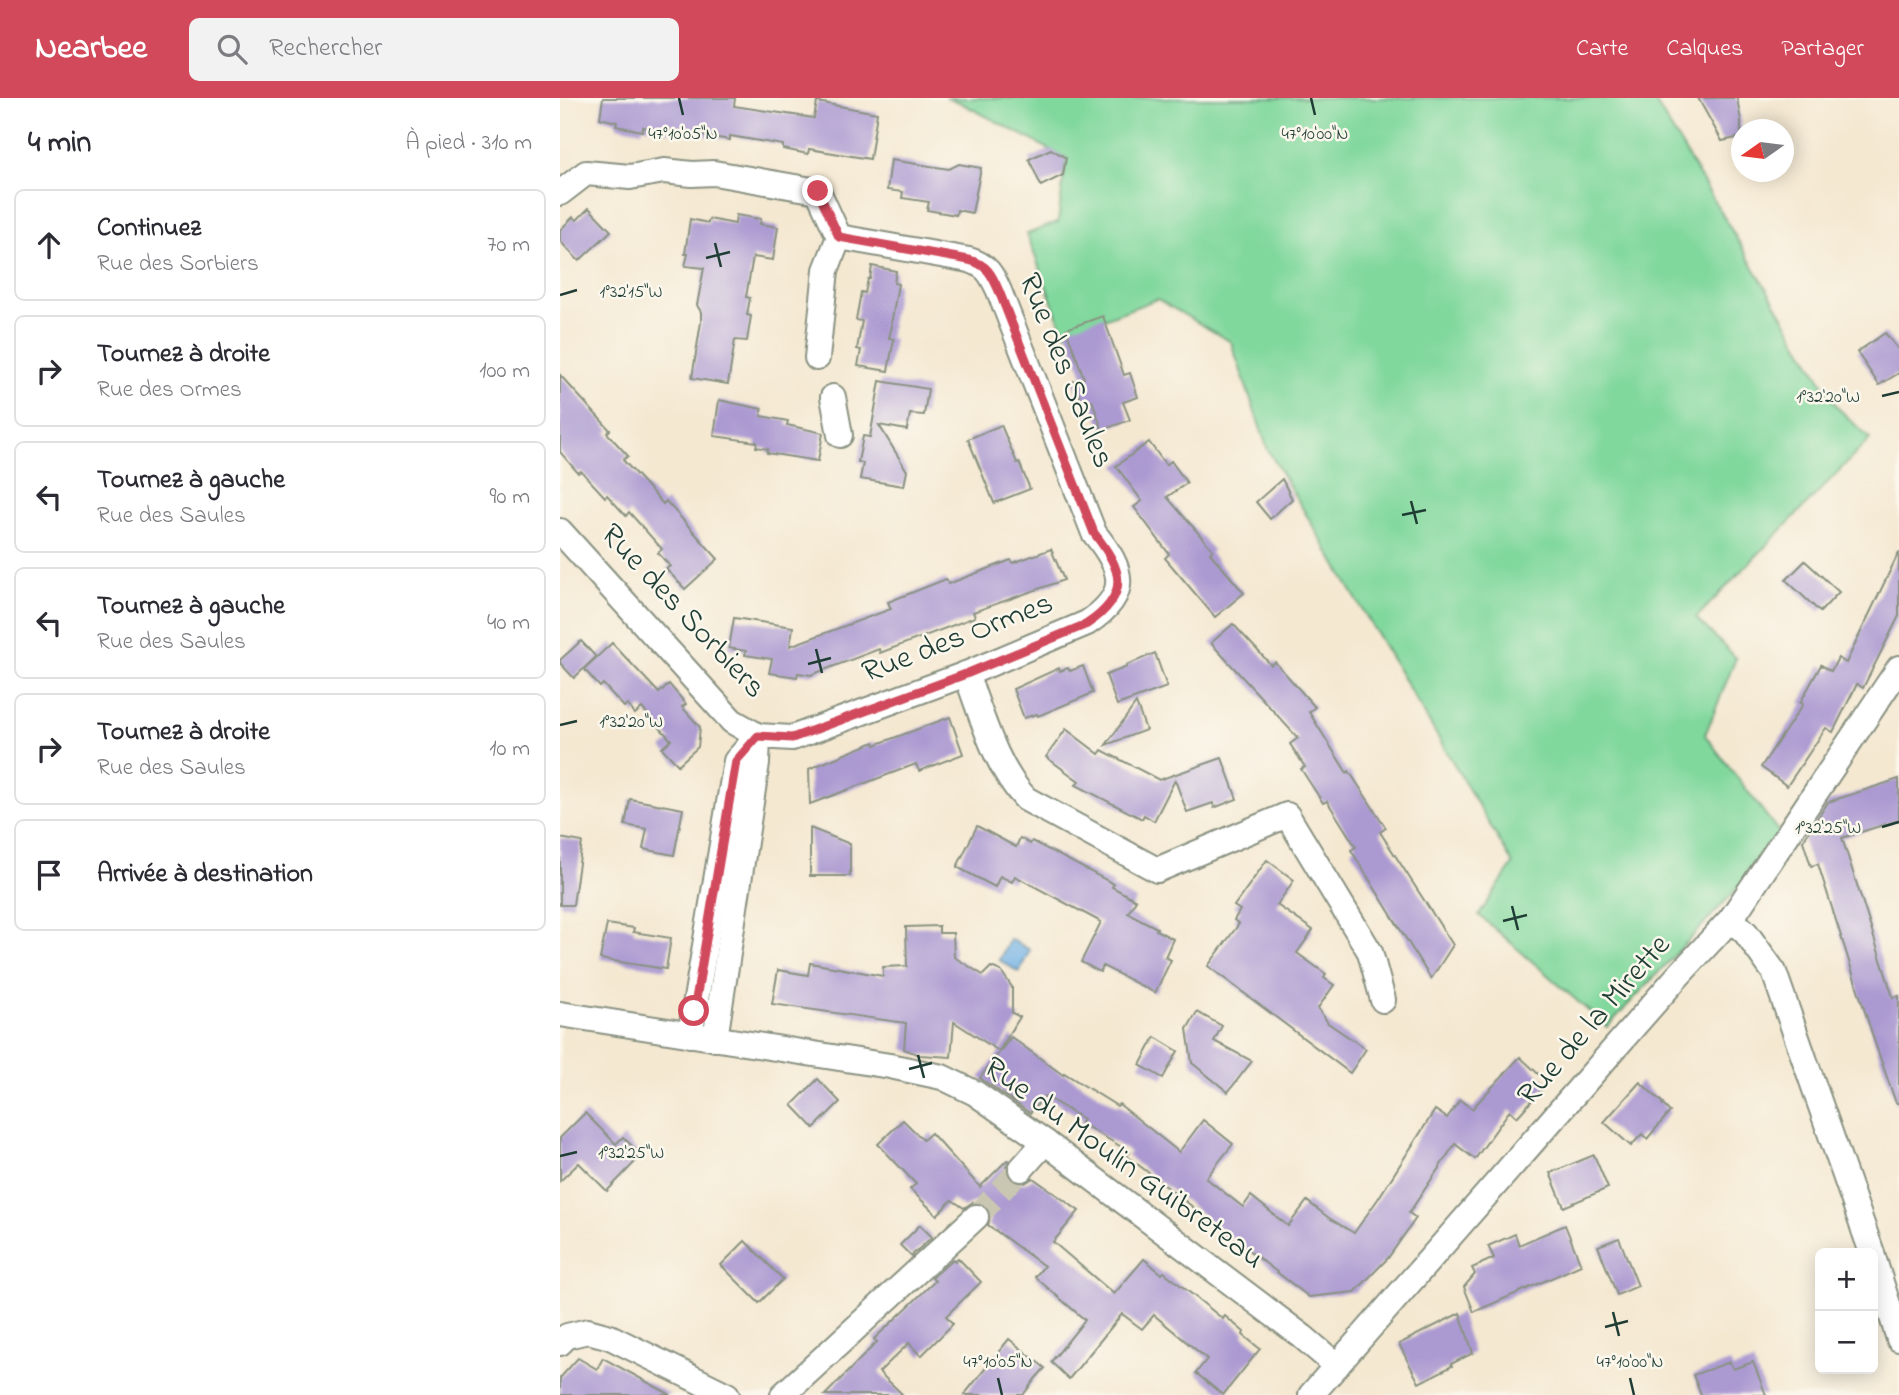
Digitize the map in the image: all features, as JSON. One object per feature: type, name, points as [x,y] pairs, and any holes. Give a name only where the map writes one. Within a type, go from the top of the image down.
[{"type":"street","points":[[560,193],[586,173],[630,177],[664,171],[714,173],[818,191],[839,237],[826,270],[817,358]]},
{"type":"street","name":"Rue des Saules","points":[[839,237],[969,260],[987,268],[999,291],[1094,533],[1113,559],[1119,580]]},
{"type":"street","points":[[833,397],[840,435]]},
{"type":"street","name":"Rue des Sorbiers","points":[[560,531],[732,721],[758,736]]},
{"type":"street","name":"Rue des Ormes","points":[[758,736],[792,738],[966,674],[1087,624],[1112,602],[1119,580]]},
{"type":"street","name":"Rue de la Mirette","points":[[1311,1395],[1677,977],[1731,919],[1899,668]]},
{"type":"street","points":[[966,674],[1003,769],[1026,799],[1157,870],[1287,816],[1370,952],[1383,1000]]},
{"type":"street","name":"Rue des Sorbiers","points":[[690,1035],[736,761],[758,736]]},
{"type":"street","name":"Rue des Sorbiers","points":[[715,1039],[758,764],[758,736]]},
{"type":"street","points":[[1731,919],[1746,933],[1774,972],[1870,1248]]},
{"type":"street","name":"Rue du Moulin Guibreteau","points":[[560,1014],[890,1066],[942,1077],[975,1093],[1045,1142],[1337,1366]]},
{"type":"street","points":[[1021,1169],[1045,1142]]},
{"type":"street","points":[[782,1395],[975,1217]]},
{"type":"street","points":[[1878,1274],[1899,1339]]},
{"type":"street","points":[[560,1343],[567,1336],[588,1331],[610,1337],[727,1395]]},
{"type":"green space","points":[[946,98],[1653,98],[1837,407],[1870,439],[1696,618],[1736,658],[1705,735],[1784,839],[1607,1027],[1479,915],[1513,864],[1268,450],[1231,342],[1157,299],[1064,334],[1027,234],[1058,222],[1066,158],[959,102]]},
{"type":"water","points":[[1010,939],[1030,950],[1019,972],[999,960]]},
{"type":"building","points":[[603,98],[735,98],[734,106],[814,118],[817,102],[877,113],[870,159],[809,149],[808,154],[783,149],[783,145],[730,136],[730,140],[671,130],[643,127],[642,131],[616,126],[617,122],[600,118]]},
{"type":"building","points":[[1698,98],[1737,98],[1741,119],[1731,119],[1731,139],[1722,141]]},
{"type":"building","points":[[1051,149],[1066,158],[1063,175],[1041,186],[1029,159]]},
{"type":"building","points":[[891,160],[949,169],[959,164],[981,168],[972,213],[957,210],[956,215],[927,210],[929,202],[902,198],[903,192],[887,190]]},
{"type":"building","points":[[589,208],[611,231],[579,261],[560,241],[560,230],[573,217],[577,220]]},
{"type":"building","points":[[736,215],[761,219],[760,224],[778,227],[773,260],[753,257],[746,297],[750,298],[747,315],[751,316],[747,341],[735,340],[728,384],[692,378],[701,322],[701,312],[697,305],[704,268],[685,266],[688,254],[685,254],[690,219],[735,224]]},
{"type":"building","points":[[872,266],[896,271],[894,283],[898,284],[889,338],[894,339],[888,371],[858,366],[861,350],[857,349],[862,321],[856,320],[861,292],[865,293]]},
{"type":"building","points":[[1103,316],[1124,375],[1130,373],[1138,397],[1123,402],[1130,420],[1102,430],[1092,400],[1082,403],[1074,381],[1084,378],[1066,329]]},
{"type":"building","points":[[1885,333],[1899,350],[1899,373],[1879,385],[1857,352]]},
{"type":"building","points":[[560,375],[610,430],[607,433],[628,456],[623,460],[663,504],[666,501],[718,559],[685,589],[666,569],[670,566],[658,553],[662,549],[629,512],[626,516],[581,471],[578,473],[560,452]]},
{"type":"building","points":[[880,381],[928,389],[924,415],[910,414],[907,430],[879,425],[907,471],[904,486],[860,479],[863,463],[858,462],[863,436],[870,437]]},
{"type":"building","points":[[719,400],[762,409],[761,416],[788,421],[787,425],[823,433],[818,461],[767,453],[768,449],[756,447],[757,442],[714,436]]},
{"type":"building","points":[[1001,425],[1030,489],[994,503],[968,439]]},
{"type":"building","points":[[1149,442],[1166,465],[1171,461],[1187,483],[1167,497],[1213,550],[1210,553],[1244,593],[1215,617],[1165,558],[1169,554],[1134,507],[1142,501],[1116,466]]},
{"type":"building","points":[[1282,479],[1292,499],[1270,519],[1256,502]]},
{"type":"building","points":[[1051,549],[1064,580],[973,612],[975,617],[880,653],[879,649],[811,675],[798,673],[797,677],[769,673],[772,659],[745,655],[746,651],[729,648],[734,618],[793,627],[790,646],[891,609],[888,602],[946,579],[948,584],[1011,560],[1013,563]]},
{"type":"building","points":[[1899,552],[1899,616],[1863,688],[1857,684],[1833,732],[1826,728],[1787,786],[1761,767],[1803,704],[1800,703],[1821,665],[1831,671],[1838,658],[1846,663]]},
{"type":"building","points":[[1805,561],[1839,592],[1820,612],[1786,580]]},
{"type":"building","points":[[1233,624],[1271,665],[1275,662],[1315,707],[1309,712],[1386,828],[1380,832],[1453,945],[1431,979],[1351,850],[1356,847],[1327,801],[1323,803],[1301,769],[1305,767],[1290,744],[1298,738],[1211,643]]},
{"type":"building","points":[[581,641],[596,657],[574,678],[560,660]]},
{"type":"building","points":[[612,643],[659,693],[669,684],[686,704],[682,707],[700,727],[698,747],[678,765],[662,748],[671,740],[642,708],[635,714],[627,704],[624,707],[603,684],[600,687],[584,669]]},
{"type":"building","points":[[1155,653],[1167,687],[1117,705],[1106,675]]},
{"type":"building","points":[[1083,666],[1093,693],[1038,716],[1037,714],[1024,718],[1013,689],[1059,668],[1060,671],[1068,668],[1070,671]]},
{"type":"building","points":[[1136,703],[1146,730],[1106,745]]},
{"type":"building","points":[[950,717],[963,754],[919,771],[916,764],[810,804],[809,769],[874,742],[875,745]]},
{"type":"building","points":[[1066,729],[1099,754],[1102,750],[1159,780],[1222,758],[1237,799],[1214,808],[1213,803],[1187,812],[1175,780],[1154,821],[1144,815],[1142,819],[1076,785],[1079,781],[1046,757]]},
{"type":"building","points":[[1899,779],[1899,820],[1842,838],[1893,997],[1899,996],[1899,1103],[1896,1103],[1818,864],[1811,866],[1803,841],[1828,802]]},
{"type":"building","points":[[630,799],[683,809],[674,855],[643,849],[647,829],[625,825]]},
{"type":"building","points":[[977,826],[1016,847],[1020,838],[1030,844],[1032,841],[1114,884],[1112,887],[1136,900],[1128,913],[1173,939],[1165,957],[1171,960],[1155,993],[1103,966],[1100,972],[1081,962],[1101,922],[1015,876],[1012,882],[1000,876],[995,887],[957,867]]},
{"type":"building","points":[[810,828],[850,844],[850,876],[810,876]]},
{"type":"building","points":[[560,838],[582,842],[573,905],[560,905]]},
{"type":"building","points":[[1267,860],[1294,880],[1277,905],[1313,930],[1297,953],[1326,974],[1324,978],[1334,985],[1318,1008],[1328,1023],[1366,1049],[1350,1073],[1208,966],[1239,924],[1234,920],[1240,910],[1234,906]]},
{"type":"building","points":[[607,924],[634,928],[633,932],[671,938],[666,969],[600,959]]},
{"type":"building","points":[[939,926],[939,933],[953,933],[954,957],[983,975],[991,967],[1001,971],[1012,987],[1012,1013],[1020,1017],[999,1051],[954,1022],[951,1057],[920,1055],[904,1049],[906,1023],[772,1004],[778,970],[808,975],[810,963],[883,976],[883,967],[907,966],[906,927]]},
{"type":"building","points":[[1197,1012],[1222,1026],[1214,1041],[1252,1061],[1228,1092],[1192,1063],[1187,1029]]},
{"type":"building","points":[[1011,1037],[1063,1075],[1064,1073],[1117,1106],[1119,1104],[1179,1152],[1203,1120],[1233,1144],[1206,1178],[1243,1207],[1251,1196],[1288,1226],[1307,1201],[1354,1233],[1435,1110],[1447,1118],[1460,1100],[1472,1109],[1520,1057],[1548,1083],[1517,1117],[1510,1110],[1475,1159],[1455,1144],[1409,1213],[1416,1218],[1388,1258],[1355,1292],[1309,1297],[1127,1156],[1130,1152],[1081,1123],[1083,1119],[1045,1096],[1030,1113],[980,1078]]},
{"type":"building","points":[[1155,1037],[1178,1051],[1163,1078],[1140,1065]]},
{"type":"building","points":[[818,1079],[840,1102],[814,1128],[792,1105]]},
{"type":"building","points":[[1640,1082],[1670,1112],[1647,1139],[1642,1134],[1631,1146],[1604,1122]]},
{"type":"building","points":[[585,1113],[616,1144],[623,1137],[639,1153],[633,1160],[635,1162],[607,1191],[579,1163],[560,1181],[560,1138]]},
{"type":"building","points":[[903,1120],[923,1140],[931,1133],[980,1187],[1007,1160],[1007,1173],[1012,1180],[1025,1183],[1033,1178],[1079,1211],[1053,1242],[1114,1294],[1144,1259],[1223,1319],[1225,1316],[1260,1349],[1223,1395],[1196,1373],[1207,1359],[1154,1315],[1142,1329],[1122,1314],[1069,1379],[1051,1362],[1085,1320],[1035,1277],[1044,1266],[988,1225],[991,1214],[986,1206],[973,1202],[964,1208],[952,1200],[937,1215],[910,1189],[916,1184],[878,1144]]},
{"type":"building","points":[[1594,1155],[1608,1188],[1564,1207],[1550,1173]]},
{"type":"building","points":[[920,1225],[932,1237],[911,1256],[900,1245]]},
{"type":"building","points":[[1565,1225],[1581,1265],[1474,1312],[1464,1287],[1475,1274],[1472,1268],[1494,1258],[1488,1246],[1515,1234],[1519,1245]]},
{"type":"building","points":[[1619,1238],[1638,1286],[1617,1295],[1598,1246]]},
{"type":"building","points":[[745,1241],[783,1279],[759,1303],[721,1265]]},
{"type":"building","points":[[958,1258],[981,1282],[946,1316],[953,1324],[921,1356],[909,1343],[879,1372],[903,1395],[825,1395],[877,1342],[874,1339],[935,1281],[932,1278],[953,1259],[955,1261]]},
{"type":"building","points":[[1460,1313],[1473,1353],[1419,1383],[1399,1344]]},
{"type":"building","points":[[1009,1339],[1045,1368],[1023,1395],[964,1395]]},
{"type":"building","points":[[578,1358],[597,1369],[603,1358],[671,1395],[560,1395],[560,1378]]},
{"type":"building","points":[[1730,1362],[1733,1369],[1753,1362],[1766,1395],[1701,1395],[1693,1375]]},
{"type":"tunnel","points":[[976,1217],[1021,1169]]},
{"type":"route","points":[[694,1011],[736,761],[758,736],[792,738],[966,674],[1087,624],[1112,602],[1119,580],[1113,559],[1094,533],[999,291],[987,268],[969,260],[839,237],[818,191]]}]
